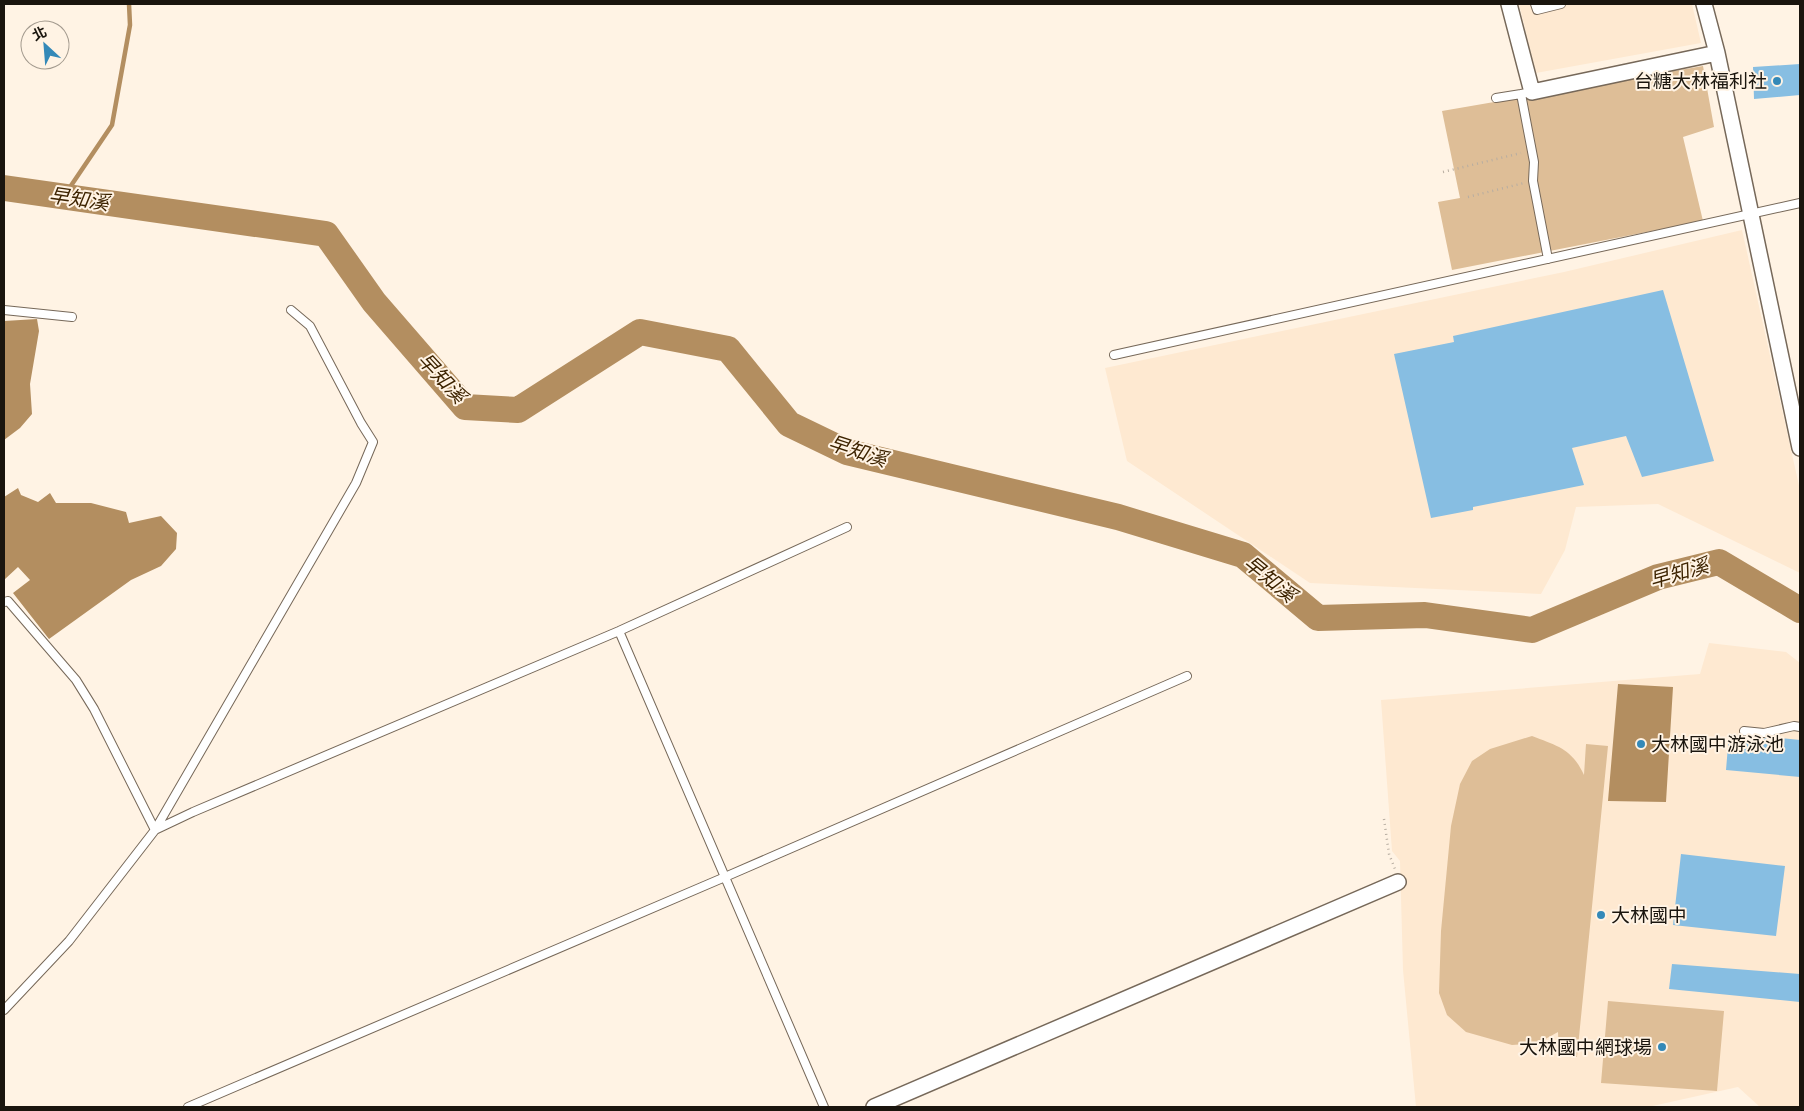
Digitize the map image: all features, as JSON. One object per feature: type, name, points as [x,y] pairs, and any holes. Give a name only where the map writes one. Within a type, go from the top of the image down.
[{"type":"street","points":[[1509,4],[1527,93],[1717,53]]},
{"type":"street","points":[[1704,4],[1717,53],[1752,214],[1800,448]]},
{"type":"street","points":[[874,1107],[1398,882]]},
{"type":"lane","points":[[1536,4],[1537,10],[1561,4]]},
{"type":"lane","points":[[1496,98],[1527,93],[1534,162],[1533,181],[1548,259]]},
{"type":"lane","points":[[1114,355],[1800,203]]},
{"type":"lane","points":[[4,310],[72,317]]},
{"type":"lane","points":[[4,1010],[68,941],[155,830],[356,483],[373,442],[361,424],[310,326],[291,310]]},
{"type":"lane","points":[[155,830],[193,812],[618,631],[848,527]]},
{"type":"lane","points":[[4,602],[8,601],[76,680],[94,709],[155,830]]},
{"type":"lane","points":[[618,631],[824,1107]]},
{"type":"lane","points":[[188,1107],[725,877],[1187,676]]},
{"type":"lane","points":[[1744,731],[1764,733],[1794,726],[1800,727]]},
{"type":"path","points":[[1443,172],[1532,150]]},
{"type":"path","points":[[1468,197],[1533,181]]},
{"type":"path","points":[[1384,819],[1389,854],[1398,882]]},
{"type":"shaded area","points":[[1519,4],[1692,4],[1701,43],[1536,73]]},
{"type":"shaded area","points":[[1703,66],[1714,127],[1683,137],[1703,221],[1452,270],[1438,202],[1460,198],[1442,111]]},
{"type":"shaded area","points":[[1742,230],[1800,490],[1800,573],[1658,504],[1576,507],[1565,550],[1541,594],[1310,583],[1127,461],[1105,368],[1564,272]]},
{"type":"shaded area","points":[[37,319],[39,331],[30,384],[32,414],[20,428],[4,440],[4,321]]},
{"type":"shaded area","points":[[18,488],[21,495],[38,502],[50,493],[56,503],[91,503],[126,512],[129,523],[161,516],[177,533],[176,549],[161,566],[131,580],[49,639],[13,593],[30,580],[18,567],[4,580],[4,497]]},
{"type":"shaded area","name":"大林國中","points":[[1709,643],[1786,652],[1800,663],[1800,1107],[1760,1107],[1738,1087],[1648,1107],[1416,1107],[1403,970],[1400,861],[1392,851],[1381,700],[1700,674]]},
{"type":"shaded area","name":"大林國中游泳池","points":[[1618,684],[1673,687],[1666,802],[1608,801]]},
{"type":"shaded area","points":[[1532,736],[1557,746],[1569,754],[1584,775],[1586,744],[1608,746],[1577,1057],[1559,1057],[1558,1032],[1538,1043],[1512,1045],[1466,1032],[1447,1015],[1439,993],[1441,931],[1451,826],[1460,784],[1472,761],[1490,749]]},
{"type":"shaded area","name":"大林國中網球場","points":[[1608,1001],[1724,1011],[1717,1091],[1601,1083]]},
{"type":"building","name":"台糖大林福利社","points":[[1800,64],[1800,95],[1754,99],[1753,67]]},
{"type":"building","points":[[1663,290],[1714,461],[1642,477],[1626,436],[1572,448],[1584,485],[1473,507],[1473,510],[1431,518],[1394,354],[1454,342],[1453,336]]},
{"type":"building","points":[[1729,734],[1763,739],[1770,737],[1800,740],[1800,777],[1726,770]]},
{"type":"building","points":[[1681,854],[1785,866],[1776,936],[1673,925]]},
{"type":"building","points":[[1672,964],[1800,974],[1800,1002],[1669,989]]},
{"type":"waterway","points":[[64,196],[112,125],[130,25],[129,4]]},
{"type":"waterway","name":"早知溪","points":[[4,188],[326,234],[374,302],[465,407],[518,410],[640,332],[728,349],[789,424],[847,452],[1118,517],[1243,555],[1318,618],[1425,615],[1532,630],[1658,577],[1719,562],[1800,610]]},
{"type":"place","name":"台糖大林福利社","points":[[1777,81]]},
{"type":"place","name":"大林國中游泳池","points":[[1641,744]]},
{"type":"place","name":"大林國中","points":[[1601,915]]},
{"type":"place","name":"大林國中網球場","points":[[1662,1047]]}]
